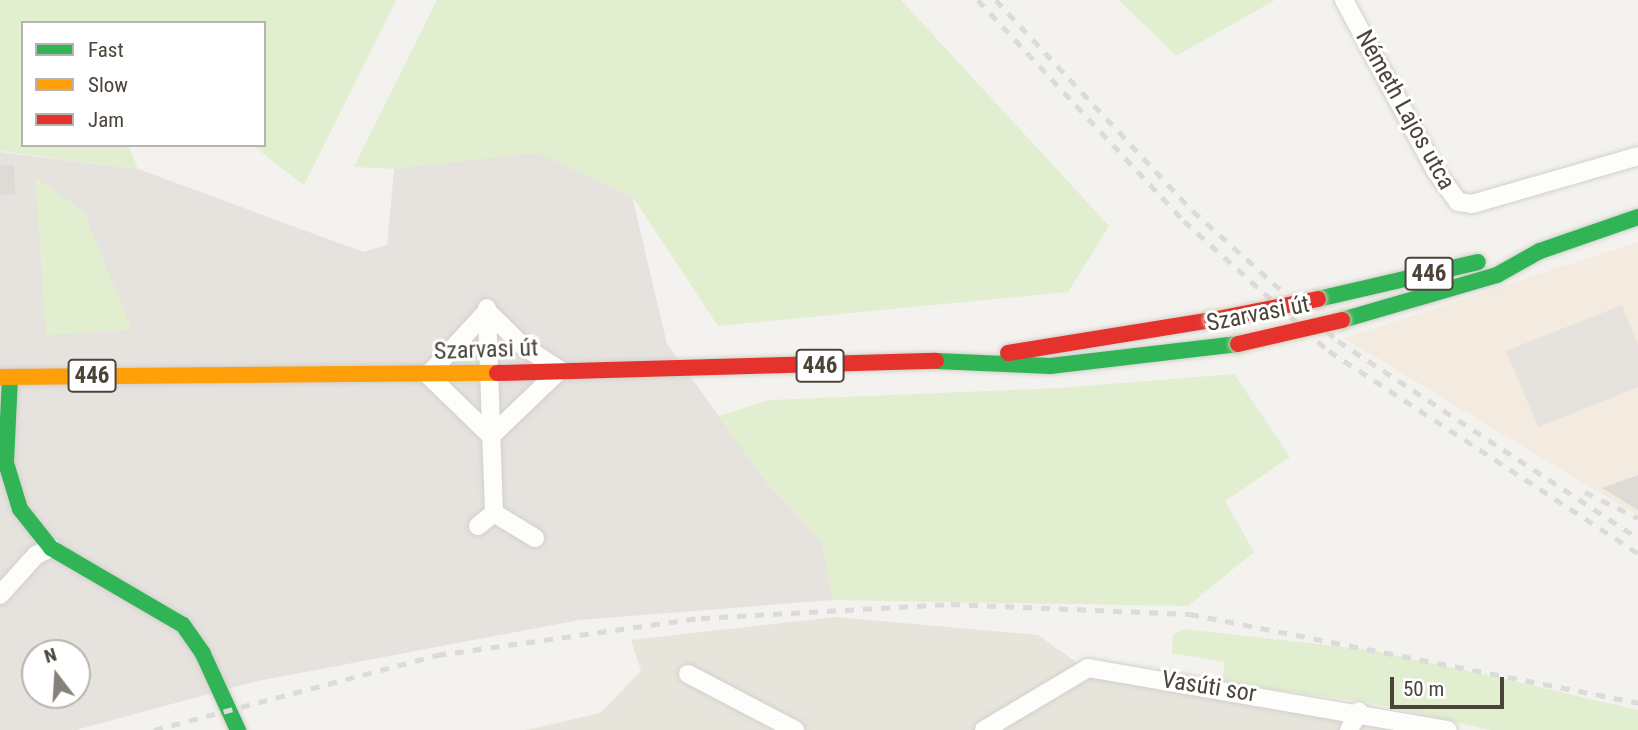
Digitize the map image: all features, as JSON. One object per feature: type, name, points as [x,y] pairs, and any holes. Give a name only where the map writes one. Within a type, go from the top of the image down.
[{"type":"main road","name":"Szarvasi út","points":[[974,360],[1212,320],[1318,299],[1540,251],[1638,217]]},
{"type":"main road","name":"Szarvasi út","points":[[5,377],[428,375],[974,360],[1050,366],[1238,344],[1342,320],[1497,275],[1540,251]]},
{"type":"main road","points":[[5,377],[3,457],[20,509],[51,548],[183,625],[202,653],[238,730]]},
{"type":"street","name":"Németh Lajos utca","points":[[1344,0],[1435,170],[1458,202],[1472,204],[1638,156]]},
{"type":"street","points":[[487,306],[523,346],[560,370],[491,436]]},
{"type":"street","points":[[487,306],[494,513]]},
{"type":"street","points":[[487,306],[428,375],[491,436]]},
{"type":"street","points":[[478,526],[494,513]]},
{"type":"street","points":[[494,513],[535,538]]},
{"type":"street","points":[[0,594],[36,555],[51,548]]},
{"type":"street","name":"Vasúti sor","points":[[984,730],[1087,668],[1359,711],[1448,730]]},
{"type":"street","points":[[688,674],[795,730]]},
{"type":"street","points":[[1349,730],[1359,711]]},
{"type":"shaded area","points":[[0,152],[138,169],[363,252],[387,245],[395,161],[538,153],[632,196],[667,344],[769,486],[822,541],[833,600],[579,620],[253,682],[76,730],[0,730]]},
{"type":"shaded area","points":[[1638,242],[1638,516],[1344,338]]},
{"type":"shaded area","points":[[1622,305],[1638,346],[1638,387],[1538,427],[1506,351]]},
{"type":"shaded area","points":[[836,617],[1038,635],[1092,673],[1411,730],[526,730],[600,713],[641,671],[631,640]]},
{"type":"green space","points":[[0,0],[396,0],[304,185],[255,147],[266,147],[266,21],[21,21],[21,147],[129,147],[138,169],[0,151]]},
{"type":"green space","points":[[437,0],[901,0],[1109,226],[1068,292],[718,326],[632,196],[538,153],[394,169],[354,167]]},
{"type":"green space","points":[[1119,0],[1275,0],[1176,56]]},
{"type":"green space","points":[[35,177],[84,212],[132,330],[46,335]]},
{"type":"green space","points":[[1234,374],[1290,457],[1225,501],[1254,552],[1188,606],[833,600],[822,541],[769,486],[718,416],[770,400],[1060,388]]},
{"type":"green space","points":[[1184,629],[1371,650],[1517,682],[1638,710],[1638,730],[1490,730],[1371,703],[1222,682],[1225,662],[1172,653],[1173,635]]},
{"type":"building","points":[[0,165],[14,165],[15,194],[0,195]]},
{"type":"building","points":[[1638,475],[1638,510],[1602,488]]},
{"type":"railway","points":[[978,0],[1184,221],[1329,351],[1638,553]]},
{"type":"railway","points":[[996,0],[1193,211],[1338,341],[1638,538]]},
{"type":"railway","points":[[1585,492],[1638,518]]},
{"type":"railway","points":[[154,730],[437,655],[701,618],[951,604],[1190,614],[1638,703]]},
{"type":"traffic: fast","points":[[1342,320],[1497,275],[1540,251],[1638,217]]},
{"type":"traffic: fast","points":[[1318,299],[1478,262]]},
{"type":"traffic: fast","points":[[936,361],[1050,366],[1238,344]]},
{"type":"traffic: fast","points":[[10,377],[6,463],[20,509],[51,548],[183,625],[203,654],[238,730]]},
{"type":"traffic: slow","points":[[0,377],[497,373]]},
{"type":"traffic: jam","points":[[1212,320],[1318,299]]},
{"type":"traffic: jam","points":[[1008,353],[1212,320]]},
{"type":"traffic: jam","points":[[1238,344],[1342,320]]},
{"type":"traffic: jam","points":[[497,373],[936,361]]}]
